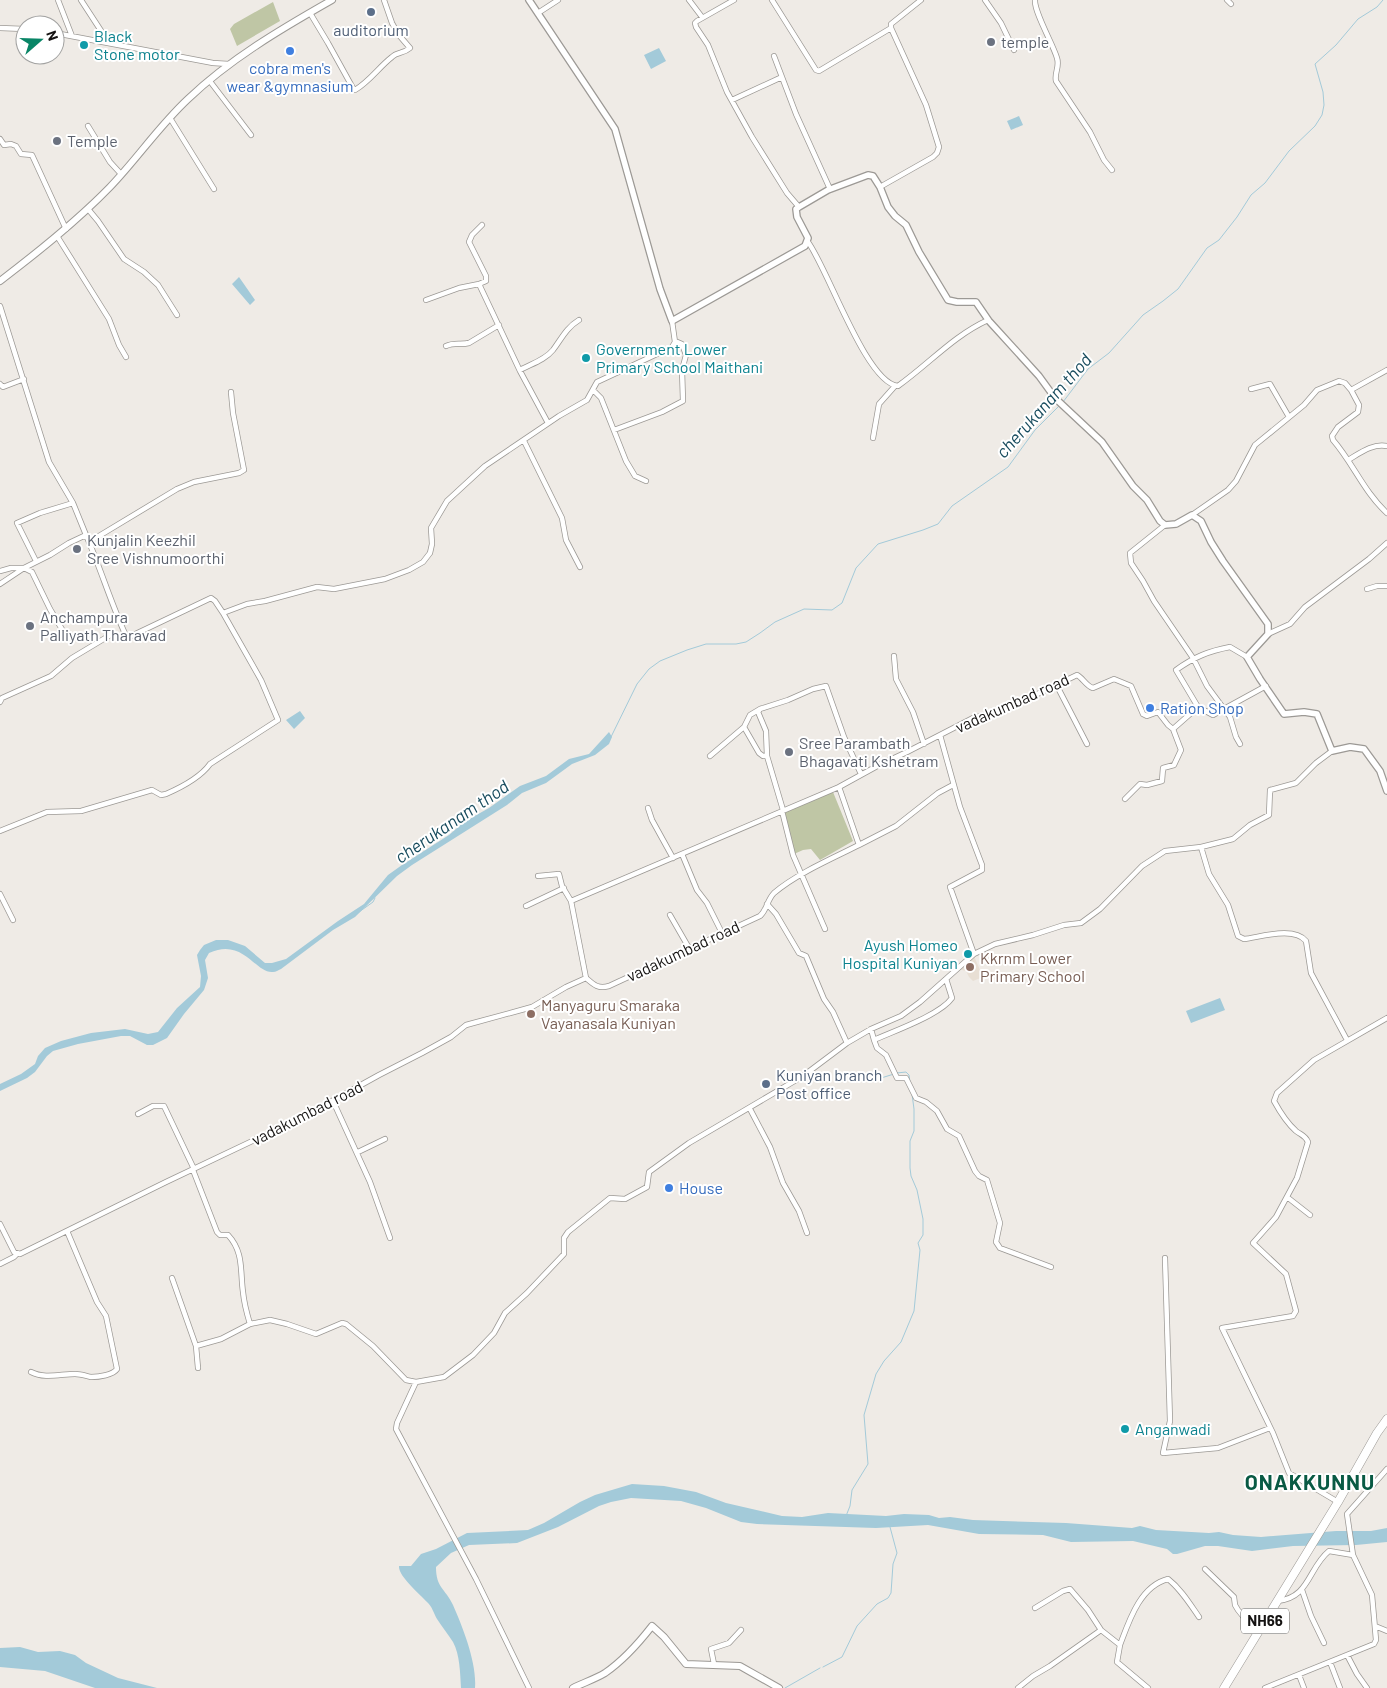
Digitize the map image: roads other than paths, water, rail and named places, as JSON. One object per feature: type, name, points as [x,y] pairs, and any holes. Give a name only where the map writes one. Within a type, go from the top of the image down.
[{"type":"highway","name":"NH66","points":[[1224,1688],[1307,1554],[1387,1418]]},
{"type":"main road","points":[[0,281],[88,210],[170,118],[209,80],[229,64],[332,0]]},
{"type":"main road","points":[[573,1688],[604,1674],[639,1644],[652,1626],[664,1637],[686,1664],[740,1666],[779,1688]]},
{"type":"street","points":[[58,0],[72,36]]},
{"type":"street","points":[[81,0],[109,43]]},
{"type":"street","points":[[310,13],[355,90],[376,73],[392,56],[404,53],[410,48],[398,34],[392,23],[384,0]]},
{"type":"street","points":[[223,613],[247,604],[317,587],[334,589],[385,579],[409,570],[423,562],[430,553],[432,544],[431,528],[447,501],[485,466],[548,423],[587,400],[597,382],[672,347],[674,340],[672,321],[660,288],[615,129],[529,0]]},
{"type":"street","points":[[538,13],[558,0]]},
{"type":"street","points":[[689,0],[702,17]]},
{"type":"street","points":[[734,0],[702,17],[695,24],[708,45],[732,100],[768,163],[787,193],[799,207]]},
{"type":"street","points":[[772,0],[818,71],[891,28],[891,24],[921,0]]},
{"type":"street","points":[[985,0],[1001,23],[1014,50]]},
{"type":"street","points":[[1035,0],[1059,64],[1054,76],[1056,81],[1077,110],[1104,160],[1112,170]]},
{"type":"street","points":[[0,28],[15,29]]},
{"type":"street","points":[[880,187],[933,158],[939,147],[926,105],[891,28]]},
{"type":"street","points":[[65,35],[213,63],[229,64]]},
{"type":"street","points":[[774,56],[796,114],[830,189]]},
{"type":"street","points":[[732,100],[782,77]]},
{"type":"street","points":[[209,80],[251,135]]},
{"type":"street","points":[[170,118],[214,189]]},
{"type":"street","points":[[88,126],[110,162],[121,174]]},
{"type":"street","points":[[0,139],[4,145],[11,144],[16,146],[20,154],[32,155],[66,229]]},
{"type":"street","points":[[895,386],[878,373],[864,352],[824,268],[808,242],[808,236],[797,217],[796,209],[799,207],[830,189],[868,175],[873,176],[880,187],[888,207],[906,225],[919,252],[948,300],[976,302],[988,320],[1039,376],[1055,398],[1102,442],[1134,486],[1147,500],[1160,521],[1165,525]]},
{"type":"street","points":[[88,210],[98,220],[124,260],[144,272],[158,286],[177,315]]},
{"type":"street","points":[[426,300],[486,281],[486,276],[469,242],[472,234],[482,225]]},
{"type":"street","points":[[57,236],[109,319],[126,357]]},
{"type":"street","points":[[672,321],[749,276],[788,256],[805,246],[808,242]]},
{"type":"street","points":[[479,284],[520,370],[548,423]]},
{"type":"street","points":[[0,306],[49,462],[73,503],[126,638],[170,619],[208,598],[215,601],[261,680],[278,720],[210,764],[206,771],[166,794],[162,795],[152,790],[80,811],[47,812],[0,831]]},
{"type":"street","points":[[520,370],[546,357],[553,350],[565,330],[579,320]]},
{"type":"street","points":[[874,438],[879,404],[895,386],[911,377],[955,338],[988,320]]},
{"type":"street","points":[[446,346],[456,343],[469,343],[499,325]]},
{"type":"street","points":[[614,430],[662,412],[684,401],[682,370],[686,355],[682,344],[674,340]]},
{"type":"street","points":[[1351,390],[1387,370]]},
{"type":"street","points":[[1,388],[24,379]]},
{"type":"street","points":[[1240,744],[1230,717],[1207,686],[1193,658],[1154,601],[1144,581],[1131,562],[1130,553],[1165,525],[1176,524],[1228,490],[1236,481],[1255,444],[1289,417],[1317,390],[1339,381],[1345,383],[1351,390],[1359,405],[1358,412],[1338,427],[1332,436],[1333,440],[1363,485],[1387,512]]},
{"type":"street","points":[[1251,388],[1270,384],[1289,417]]},
{"type":"street","points":[[593,390],[600,398],[626,461],[635,476],[646,481]]},
{"type":"street","points":[[89,542],[177,489],[194,482],[239,473],[244,470],[231,392]]},
{"type":"street","points":[[524,440],[562,518],[566,540],[580,567]]},
{"type":"street","points":[[1348,460],[1377,445],[1387,446]]},
{"type":"street","points":[[36,561],[17,524],[40,513],[73,503]]},
{"type":"street","points":[[1192,515],[1201,521],[1223,561],[1263,615],[1268,624],[1268,634]]},
{"type":"street","points":[[0,584],[36,561],[86,535]]},
{"type":"street","points":[[1247,657],[1268,634],[1290,624],[1305,607],[1369,559],[1387,543]]},
{"type":"street","points":[[0,572],[11,568],[24,568],[32,572],[63,632]]},
{"type":"street","points":[[1367,589],[1387,586]]},
{"type":"street","points":[[0,702],[2,698],[52,676],[72,658],[112,634]]},
{"type":"street","points":[[1266,686],[1213,714],[1198,707],[1176,670],[1193,658],[1212,650],[1230,647],[1247,657],[1260,679],[1266,686],[1284,714],[1304,712],[1317,714],[1332,751]]},
{"type":"street","points":[[894,656],[896,679],[913,712],[924,744]]},
{"type":"street","name":"vadakumbad road","points":[[571,901],[838,787],[972,718],[1002,711],[1077,675],[1092,688],[1114,679],[1131,686],[1144,715],[1158,712],[1173,729]]},
{"type":"street","points":[[1056,684],[1088,744]]},
{"type":"street","points":[[710,756],[744,727],[750,715],[760,709],[788,700],[813,688],[826,686],[844,737],[861,774]]},
{"type":"street","points":[[1125,799],[1140,784],[1147,785],[1162,781],[1164,768],[1174,765],[1181,750],[1173,729],[1198,707]]},
{"type":"street","points":[[760,709],[758,712],[767,736],[767,756],[793,855],[825,929]]},
{"type":"street","points":[[744,727],[759,753],[767,756]]},
{"type":"street","points":[[940,735],[953,785],[982,865],[982,870],[977,874],[950,887],[974,954]]},
{"type":"street","points":[[196,1346],[221,1339],[250,1324],[270,1320],[316,1334],[342,1323],[346,1324],[373,1346],[406,1380],[416,1382],[444,1377],[473,1355],[494,1333],[505,1313],[528,1293],[564,1254],[564,1238],[568,1232],[610,1198],[625,1199],[647,1187],[649,1172],[689,1143],[750,1109],[803,1076],[847,1043],[871,1029],[901,1016],[920,1002],[974,954],[995,944],[1064,925],[1081,923],[1100,909],[1142,866],[1165,851],[1233,839],[1250,825],[1270,815],[1270,790],[1296,783],[1316,763],[1332,751],[1350,747],[1364,749],[1380,771],[1387,791]]},
{"type":"street","name":"vadakumbad road","points":[[0,1264],[17,1254],[67,1232],[296,1121],[422,1053],[451,1036],[466,1024],[532,1007],[566,987],[586,978],[596,986],[602,988],[609,986],[760,916],[773,894],[802,876],[896,826],[938,793],[953,785]]},
{"type":"street","points":[[838,787],[860,845]]},
{"type":"street","points":[[648,808],[652,820],[673,858]]},
{"type":"street","points":[[1201,846],[1208,874],[1228,905],[1238,936],[1244,939],[1294,933],[1303,937],[1306,941],[1311,973],[1346,1040]]},
{"type":"street","points":[[682,854],[697,890],[711,910],[722,933]]},
{"type":"street","points":[[538,876],[559,874],[571,901],[586,978]]},
{"type":"street","points":[[526,906],[564,888]]},
{"type":"street","points":[[0,894],[13,920]]},
{"type":"street","points":[[767,904],[776,914],[799,953],[806,956],[824,999],[833,1012],[847,1043]]},
{"type":"street","points":[[670,915],[689,948]]},
{"type":"street","points":[[874,1040],[926,1017],[948,1003],[952,998],[946,979]]},
{"type":"street","points":[[1338,1502],[1289,1473],[1270,1428],[1222,1328],[1293,1316],[1296,1311],[1286,1274],[1253,1243],[1276,1217],[1287,1197],[1297,1178],[1308,1142],[1306,1137],[1297,1132],[1283,1116],[1274,1102],[1277,1093],[1314,1060],[1387,1018]]},
{"type":"street","points":[[871,1029],[877,1048],[886,1055],[897,1078],[906,1078],[916,1098],[926,1102],[937,1111],[947,1128],[959,1136],[975,1171],[979,1176],[987,1180],[1000,1224],[996,1242],[1000,1248],[1051,1267]]},
{"type":"street","points":[[334,1101],[358,1152],[390,1238]]},
{"type":"street","points":[[138,1114],[159,1104],[164,1106],[194,1169],[217,1232],[220,1235],[228,1235],[239,1250],[242,1265],[243,1292],[250,1324]]},
{"type":"street","points":[[750,1109],[770,1147],[783,1183],[799,1211],[807,1233]]},
{"type":"street","points":[[358,1152],[385,1139]]},
{"type":"street","points":[[1287,1197],[1310,1215]]},
{"type":"street","points":[[0,1224],[17,1254]]},
{"type":"street","points":[[31,1372],[34,1374],[57,1376],[74,1374],[91,1377],[114,1372],[117,1369],[106,1316],[97,1302],[67,1232]]},
{"type":"street","points":[[1165,1258],[1170,1421],[1163,1453],[1218,1448],[1270,1428]]},
{"type":"street","points":[[172,1278],[196,1346],[198,1368]]},
{"type":"street","points":[[416,1382],[396,1426],[400,1438],[476,1578],[529,1688]]},
{"type":"street","points":[[1265,1688],[1374,1644],[1376,1640],[1372,1595],[1354,1555],[1347,1514],[1387,1468]]},
{"type":"street","points":[[1277,1601],[1288,1600],[1302,1590],[1321,1557],[1330,1551],[1354,1555]]},
{"type":"street","points":[[1205,1569],[1234,1597],[1238,1610],[1257,1634]]},
{"type":"street","points":[[1148,1688],[1116,1662],[1120,1645],[1134,1609],[1149,1591],[1168,1579],[1183,1594],[1199,1617]]},
{"type":"street","points":[[1035,1608],[1063,1591],[1070,1589],[1102,1630],[1120,1645]]},
{"type":"street","points":[[1302,1590],[1310,1616],[1324,1643]]},
{"type":"street","points":[[1375,1626],[1387,1631]]},
{"type":"street","points":[[714,1664],[711,1649],[729,1643],[741,1630]]},
{"type":"street","points":[[1018,1688],[1102,1630]]},
{"type":"street","points":[[1347,1655],[1367,1688]]},
{"type":"street","points":[[1330,1662],[1340,1688]]},
{"type":"street","points":[[1299,1675],[1304,1688]]},
{"type":"water","points":[[659,48],[666,61],[651,69],[644,55]]},
{"type":"water","points":[[1019,116],[1023,125],[1011,130],[1007,121]]},
{"type":"water","points":[[239,277],[255,300],[250,305],[232,284]]},
{"type":"water","points":[[300,711],[305,718],[294,729],[286,720]]},
{"type":"water","points":[[609,732],[612,737],[609,744],[595,755],[572,764],[546,783],[522,793],[507,805],[412,865],[397,876],[355,917],[333,930],[281,969],[274,972],[267,971],[260,968],[247,957],[231,950],[221,949],[209,953],[205,960],[208,978],[204,990],[167,1038],[153,1045],[147,1045],[130,1036],[121,1036],[53,1051],[35,1072],[0,1091],[0,1084],[21,1074],[35,1064],[38,1056],[45,1048],[61,1041],[91,1033],[125,1029],[148,1034],[158,1032],[177,1008],[200,987],[201,976],[197,955],[204,945],[216,940],[228,940],[245,946],[265,963],[286,959],[364,904],[388,875],[402,865],[520,786],[546,776],[569,759],[589,754]]},
{"type":"water","points":[[1220,998],[1225,1010],[1191,1023],[1186,1011]]},
{"type":"water","points":[[632,1484],[664,1486],[696,1492],[726,1503],[782,1516],[802,1517],[828,1513],[886,1516],[904,1514],[929,1515],[939,1518],[950,1517],[973,1520],[1066,1523],[1132,1528],[1140,1526],[1156,1530],[1219,1532],[1261,1537],[1336,1531],[1371,1531],[1387,1528],[1387,1542],[1356,1545],[1293,1546],[1252,1551],[1205,1546],[1173,1554],[1167,1549],[1133,1541],[1071,1542],[1043,1535],[979,1534],[928,1525],[876,1528],[757,1524],[741,1522],[706,1508],[681,1501],[631,1498],[599,1506],[558,1527],[517,1543],[469,1545],[451,1553],[436,1567],[439,1584],[450,1599],[461,1624],[474,1668],[475,1688],[461,1688],[458,1658],[453,1642],[430,1606],[402,1575],[399,1566],[411,1566],[421,1554],[436,1549],[467,1533],[528,1530],[595,1495]]},
{"type":"water","points":[[20,1647],[38,1652],[60,1651],[75,1655],[86,1663],[118,1678],[157,1688],[95,1688],[45,1671],[0,1667],[0,1648]]},
{"type":"waterway","name":"cherukanam thod","points":[[1063,402],[1088,369],[1109,353],[1143,315],[1178,289],[1207,248],[1219,240],[1237,217],[1251,195],[1265,183],[1289,151],[1315,126],[1322,115],[1324,105],[1323,92],[1315,64],[1336,45],[1358,19],[1377,7],[1383,0]]},
{"type":"waterway","name":"cherukanam thod","points":[[611,737],[637,684],[649,669],[660,661],[706,644],[746,642],[775,622],[804,609],[832,610],[842,603],[856,568],[878,544],[938,524],[952,506],[1008,467],[1035,430],[1060,405]]},
{"type":"waterway","name":"cherukanam thod","points":[[359,912],[373,902],[375,898]]},
{"type":"waterway","points":[[897,1073],[906,1072],[909,1075],[910,1083]]},
{"type":"waterway","points":[[878,1079],[894,1074]]},
{"type":"waterway","points":[[846,1516],[850,1506],[852,1490],[868,1464],[864,1415],[876,1374],[884,1361],[901,1342],[914,1311],[920,1250],[918,1243],[923,1235],[923,1219],[910,1168],[910,1141],[914,1131],[912,1094]]},
{"type":"waterway","points":[[823,1667],[842,1657],[857,1626],[877,1604],[888,1598],[891,1593],[893,1564],[897,1553],[890,1527]]},
{"type":"waterway","points":[[785,1688],[820,1668]]},
{"type":"place","name":"auditorium","points":[[371,12]]},
{"type":"place","name":"temple","points":[[991,42]]},
{"type":"place","name":"Black Stone motor","points":[[84,45]]},
{"type":"place","name":"cobra men's wear &gymnasium","points":[[290,51]]},
{"type":"place","name":"Temple","points":[[57,141]]},
{"type":"place","name":"Government Lower Primary School Maithani","points":[[586,358]]},
{"type":"place","name":"Kunjalin Keezhil Sree Vishnumoorthi","points":[[77,549]]},
{"type":"place","name":"Anchampura Palliyath Tharavad","points":[[30,626]]},
{"type":"place","name":"Ration Shop","points":[[1150,708]]},
{"type":"place","name":"Sree Parambath Bhagavati Kshetram","points":[[789,752]]},
{"type":"place","name":"Ayush Homeo Hospital Kuniyan","points":[[968,954]]},
{"type":"place","name":"Kkrnm Lower Primary School","points":[[970,967]]},
{"type":"place","name":"Manyaguru Smaraka Vayanasala Kuniyan","points":[[531,1014]]},
{"type":"place","name":"Kuniyan branch Post office","points":[[766,1084]]},
{"type":"place","name":"House","points":[[669,1188]]},
{"type":"place","name":"Anganwadi","points":[[1125,1429]]},
{"type":"district","name":"ONAKKUNNU","points":[[1310,1483]]}]
